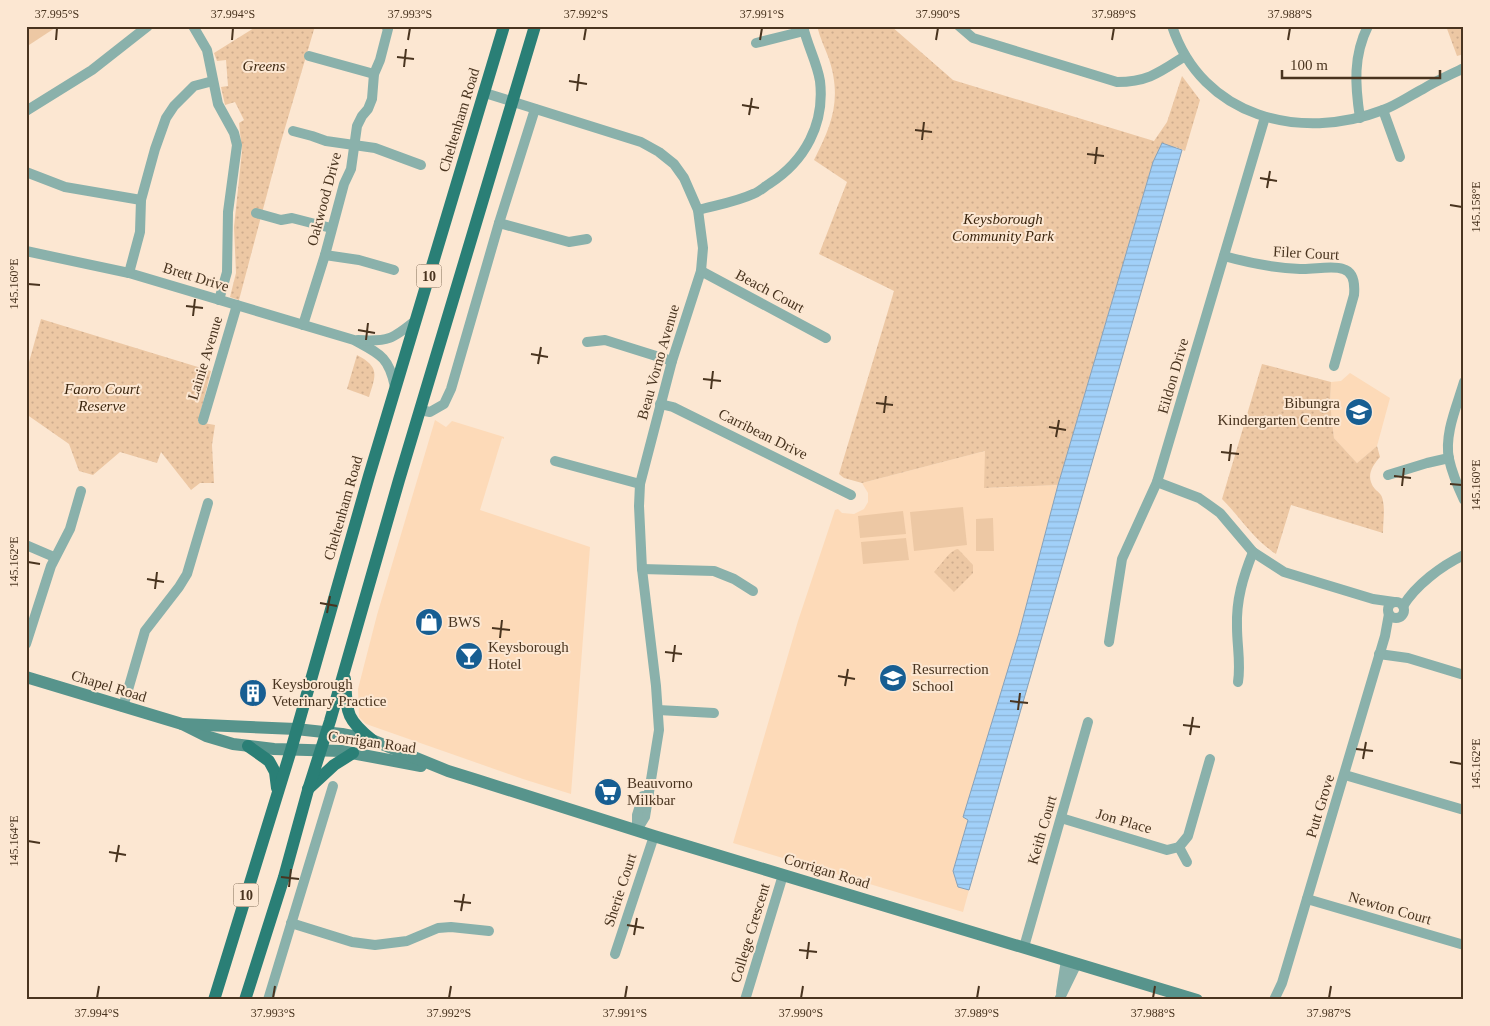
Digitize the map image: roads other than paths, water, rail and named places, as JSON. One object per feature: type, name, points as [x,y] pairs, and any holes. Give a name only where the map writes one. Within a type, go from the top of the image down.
[{"type":"main road","name":"Cheltenham Road","points":[[214,1000],[291,750],[395,389],[504,26]]},
{"type":"main road","name":"10","points":[[246,1000],[535,26]]},
{"type":"main road","points":[[345,669],[347,707],[352,723],[372,740]]},
{"type":"main road","name":"Chapel Road","points":[[26,677],[182,724],[219,740],[248,746],[291,750]]},
{"type":"main road","name":"Chapel Road","points":[[182,724],[326,732]]},
{"type":"main road","name":"Corrigan Road","points":[[326,732],[372,740],[448,771],[654,836],[1197,1000]]},
{"type":"main road","points":[[248,746],[269,762],[275,772],[278,790]]},
{"type":"main road","name":"Corrigan Road","points":[[291,750],[353,753],[448,771]]},
{"type":"main road","points":[[308,790],[334,765],[353,753]]},
{"type":"street","points":[[26,111],[92,70],[148,26]]},
{"type":"street","points":[[193,26],[207,50],[218,104],[234,133],[237,145],[228,212],[227,272],[219,300]]},
{"type":"street","points":[[387,28],[398,26]]},
{"type":"street","points":[[958,26],[973,38],[1117,82],[1134,82],[1155,75],[1185,56]]},
{"type":"street","points":[[1172,26],[1178,46],[1185,56],[1203,80],[1222,97],[1248,111],[1265,117],[1306,124],[1341,122],[1383,110],[1464,68]]},
{"type":"street","points":[[1360,118],[1355,81],[1356,69],[1360,44],[1368,26]]},
{"type":"street","name":"Oakwood Drive","points":[[303,325],[344,184],[351,169],[357,126],[372,99],[374,74],[380,60],[387,28]]},
{"type":"street","points":[[698,210],[754,194],[778,179],[794,164],[810,143],[818,123],[821,101],[820,80],[804,29],[756,43]]},
{"type":"street","points":[[309,56],[374,74]]},
{"type":"street","points":[[129,273],[140,232],[142,200],[155,149],[166,118],[174,106],[194,86],[214,81]]},
{"type":"street","name":"Beau Vorno Avenue","points":[[484,93],[641,142],[659,152],[674,164],[684,178],[698,210],[703,248],[700,271],[672,361],[640,484],[639,506],[642,569],[659,730],[645,817],[636,830]]},
{"type":"street","points":[[420,410],[430,412],[442,406],[451,389],[498,223],[535,109]]},
{"type":"street","points":[[1383,110],[1400,157]]},
{"type":"street","name":"Eildon Drive","points":[[1109,642],[1122,558],[1158,482],[1265,117]]},
{"type":"street","points":[[293,130],[326,142],[375,148],[421,165]]},
{"type":"street","points":[[26,172],[65,187],[142,200]]},
{"type":"street","points":[[256,213],[282,220],[292,218],[331,228]]},
{"type":"street","points":[[498,223],[569,242],[587,239]]},
{"type":"street","name":"Brett Drive","points":[[26,251],[129,273],[354,340],[372,350],[387,363],[392,370],[395,389]]},
{"type":"street","points":[[324,255],[360,260],[394,270]]},
{"type":"street","name":"Filer Court","points":[[1224,256],[1279,268],[1336,268],[1348,272],[1354,284],[1354,294],[1334,366]]},
{"type":"street","name":"Beach Court","points":[[700,271],[826,338]]},
{"type":"street","name":"Lainie Avenue","points":[[203,420],[237,305]]},
{"type":"street","name":"Brett Drive","points":[[354,340],[386,340],[394,337],[416,320]]},
{"type":"street","points":[[587,342],[605,340],[672,361]]},
{"type":"street","points":[[1464,382],[1450,432],[1449,458],[1464,500]]},
{"type":"street","name":"Carribean Drive","points":[[660,404],[673,407],[851,495]]},
{"type":"street","points":[[1388,475],[1449,458]]},
{"type":"street","points":[[556,461],[640,484]]},
{"type":"street","points":[[1158,482],[1199,498],[1209,505],[1220,514],[1253,552],[1284,572],[1373,599],[1395,608]]},
{"type":"street","points":[[26,644],[54,557],[70,529],[81,491]]},
{"type":"street","points":[[123,707],[145,631],[187,574],[208,503]]},
{"type":"street","points":[[26,545],[54,557]]},
{"type":"street","points":[[1238,682],[1240,661],[1237,609],[1243,577],[1253,552]]},
{"type":"street","name":"Putt Grove","points":[[1279,1000],[1282,983],[1382,645],[1395,608],[1439,571],[1464,555]]},
{"type":"street","points":[[642,569],[714,571],[734,579],[753,591]]},
{"type":"street","points":[[1382,645],[1408,658],[1464,675]]},
{"type":"street","points":[[658,710],[714,713]]},
{"type":"street","name":"Keith Court","points":[[1024,947],[1088,722]]},
{"type":"street","points":[[1187,862],[1179,847],[1188,836],[1210,759]]},
{"type":"street","points":[[1345,774],[1464,810]]},
{"type":"street","points":[[268,1000],[333,786]]},
{"type":"street","name":"Jon Place","points":[[1061,818],[1167,850],[1179,847]]},
{"type":"street","name":"Sherie Court","points":[[615,954],[654,836]]},
{"type":"street","name":"College Crescent","points":[[745,1000],[783,874]]},
{"type":"street","name":"Newton Court","points":[[1307,899],[1464,945]]},
{"type":"street","points":[[291,923],[352,942],[375,945],[406,941],[438,928],[451,927],[489,931]]},
{"type":"street","points":[[1060,999],[1071,962]]},
{"type":"street","name":"Putt Grove","points":[[1274,1000],[1282,983]]},
{"type":"water","points":[[1162,143],[1182,150],[969,890],[958,887],[953,871],[968,820],[963,817],[1019,633],[1058,485],[1153,162]]},
{"type":"place","name":"Bibungra Kindergarten Centre","points":[[1359,412]]},
{"type":"place","name":"BWS","points":[[429,622]]},
{"type":"place","name":"Keysborough Hotel","points":[[469,656]]},
{"type":"place","name":"Resurrection School","points":[[893,678]]},
{"type":"place","name":"Keysborough Veterinary Practice","points":[[253,693]]},
{"type":"place","name":"Beauvorno Milkbar","points":[[608,792]]},
{"type":"park label","name":"Greens","points":[[264,66]]},
{"type":"park label","name":"Keysborough Community Park","points":[[1003,228]]},
{"type":"park label","name":"Faoro Court Reserve","points":[[102,398]]}]
